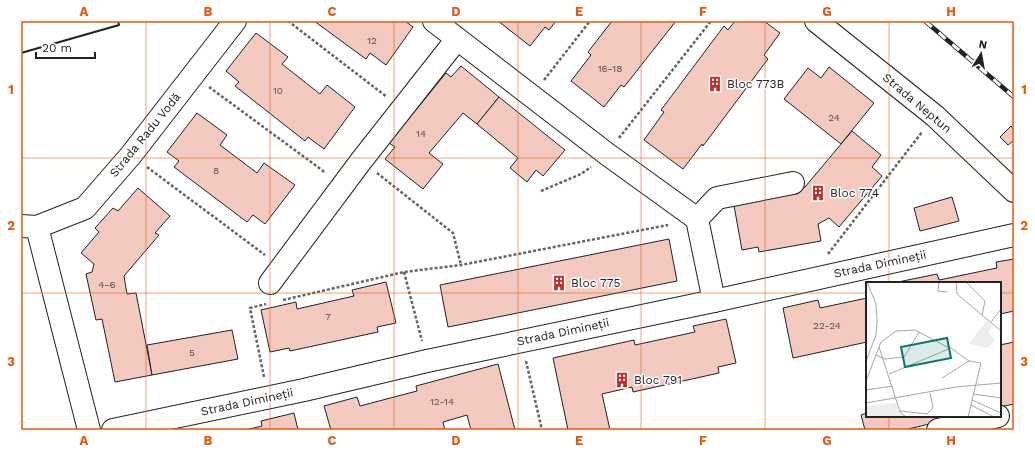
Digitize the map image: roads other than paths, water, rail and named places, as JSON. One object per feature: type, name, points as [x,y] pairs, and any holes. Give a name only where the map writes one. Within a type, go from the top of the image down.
[{"type":"street","name":"Strada Radu Vodă","points":[[89,430],[29,226],[86,208],[131,155],[235,21]]},
{"type":"street","points":[[434,21],[607,154],[697,219],[714,301]]},
{"type":"street","name":"Strada Neptun","points":[[816,21],[935,116],[1014,191]]},
{"type":"street","points":[[276,288],[342,185],[457,39]]},
{"type":"street","points":[[697,219],[717,198],[793,183]]},
{"type":"street","name":"Strada Dimineții","points":[[113,430],[304,390],[427,361],[714,301],[1014,235]]},
{"type":"street","points":[[1001,415],[1014,412]]},
{"type":"street","points":[[938,430],[995,417]]},
{"type":"railway","points":[[925,21],[1014,97]]},
{"type":"place","name":"Bloc 773B","points":[[715,84]]},
{"type":"place","name":"Bloc 774","points":[[818,193]]},
{"type":"place","name":"Bloc 775","points":[[559,283]]},
{"type":"place","name":"Bloc 791","points":[[622,380]]}]
